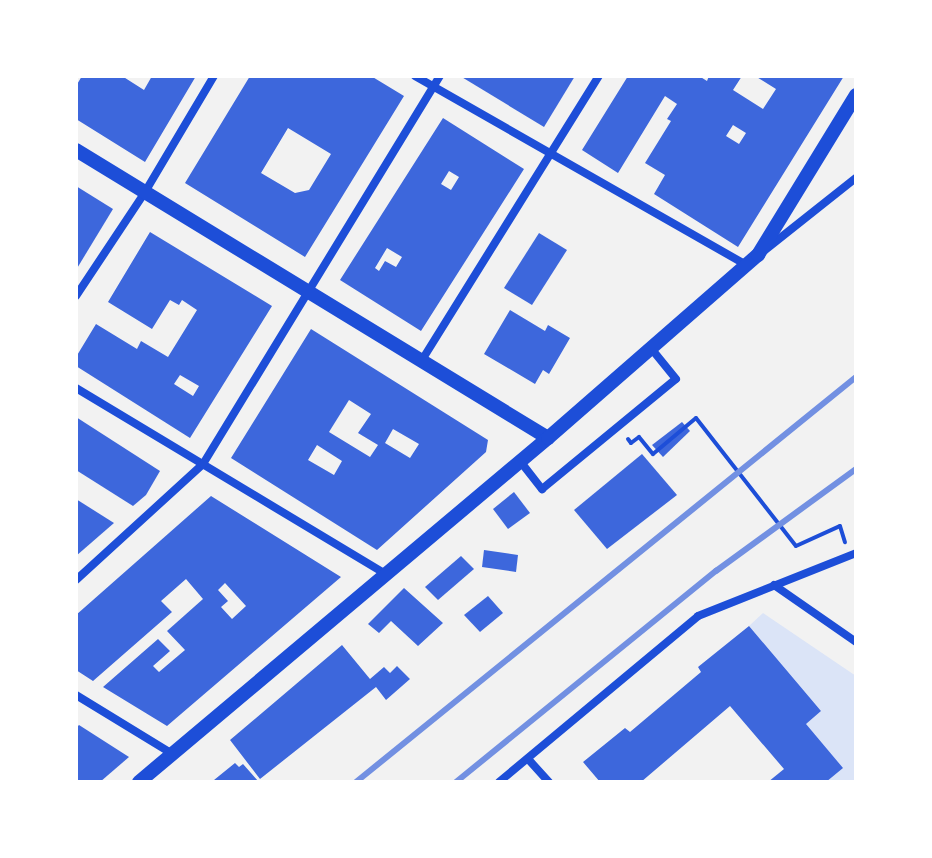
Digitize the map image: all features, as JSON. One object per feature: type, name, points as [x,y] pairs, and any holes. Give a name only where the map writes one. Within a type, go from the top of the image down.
[{"type":"street","points":[[76,296],[145,192],[214,76]]},
{"type":"street","points":[[415,76],[550,155],[752,260]]},
{"type":"street","points":[[76,580],[203,464],[440,76]]},
{"type":"street","points":[[422,360],[599,76]]},
{"type":"street","points":[[752,260],[856,95]]},
{"type":"street","points":[[76,150],[548,438]]},
{"type":"street","points":[[139,782],[548,438],[752,260],[856,178]]},
{"type":"street","points":[[520,461],[542,489],[676,379],[651,348]]},
{"type":"street","points":[[76,388],[385,574]]},
{"type":"street","points":[[499,782],[698,616],[856,553]]},
{"type":"street","points":[[76,565],[86,571]]},
{"type":"street","points":[[774,585],[856,642]]},
{"type":"street","points":[[76,695],[171,753]]},
{"type":"street","points":[[529,760],[549,782]]},
{"type":"path","points":[[653,454],[696,418],[796,546],[840,526]]},
{"type":"shaded area","points":[[763,613],[856,676],[856,782],[825,782],[806,724],[821,711],[749,626]]},
{"type":"building","points":[[82,76],[122,76],[144,90],[152,76],[196,76],[145,162],[76,119],[76,86]]},
{"type":"building","points":[[250,76],[371,76],[404,96],[305,257],[185,183]],"holes":[[[288,128],[331,154],[309,190],[295,193],[261,173]]]},
{"type":"building","points":[[460,76],[575,76],[544,127]]},
{"type":"building","points":[[628,76],[699,76],[707,81],[709,76],[742,76],[733,90],[763,109],[776,89],[755,76],[844,76],[738,247],[654,194],[665,175],[645,163],[671,121],[667,119],[677,104],[665,96],[618,173],[582,150]],"holes":[[[733,125],[746,133],[739,144],[726,136]]]},
{"type":"building","points":[[443,118],[524,169],[421,331],[340,280]],"holes":[[[449,171],[459,177],[451,190],[441,184]],[[387,248],[402,257],[396,267],[385,261],[379,271],[375,268]]]},
{"type":"building","points":[[76,186],[113,209],[76,270]]},
{"type":"building","points":[[150,232],[272,306],[190,438],[76,366],[76,357],[96,324],[137,349],[141,341],[168,357],[197,310],[182,300],[179,305],[170,300],[152,329],[108,302]],"holes":[[[180,375],[199,386],[193,396],[174,384]]]},
{"type":"building","points":[[539,233],[567,250],[532,305],[504,288]]},
{"type":"building","points":[[510,310],[545,331],[548,325],[570,338],[549,374],[543,370],[535,384],[484,354]]},
{"type":"building","points":[[311,329],[488,440],[486,452],[377,550],[231,458]],"holes":[[[349,400],[371,414],[358,433],[378,445],[370,457],[329,432]],[[393,429],[419,444],[410,458],[385,443]],[[317,445],[342,461],[334,475],[308,460]]]},
{"type":"building","points":[[76,417],[160,471],[146,495],[133,506],[76,470]]},
{"type":"building","points":[[682,422],[690,431],[663,457],[652,445]]},
{"type":"building","points":[[642,454],[677,495],[607,549],[574,510]]},
{"type":"building","points":[[514,492],[530,513],[508,529],[493,509]]},
{"type":"building","points":[[211,496],[341,577],[167,726],[103,687],[158,639],[170,651],[153,666],[159,672],[185,650],[167,631],[203,599],[186,579],[161,601],[172,612],[93,681],[76,670],[76,615]],"holes":[[[225,583],[246,606],[232,619],[221,607],[228,601],[218,590]]]},
{"type":"building","points":[[76,499],[114,523],[76,556]]},
{"type":"building","points":[[484,550],[518,555],[516,572],[482,567]]},
{"type":"building","points":[[461,556],[474,569],[438,600],[425,587]]},
{"type":"building","points":[[404,588],[443,623],[418,646],[391,621],[379,633],[368,624]]},
{"type":"building","points":[[488,596],[503,613],[480,632],[464,615]]},
{"type":"building","points":[[749,626],[821,711],[806,724],[843,768],[826,782],[768,782],[784,769],[730,706],[641,782],[600,782],[583,762],[625,728],[630,732],[701,672],[698,667]]},
{"type":"building","points":[[342,645],[370,679],[384,667],[390,673],[397,666],[410,679],[386,700],[376,687],[260,779],[230,740]]},
{"type":"building","points":[[79,725],[129,757],[100,782],[76,782],[76,728]]},
{"type":"building","points":[[235,763],[239,767],[243,764],[259,782],[214,780]]},
{"type":"railway","points":[[356,782],[856,377]]},
{"type":"railway","points":[[456,782],[716,571],[856,469]]}]
